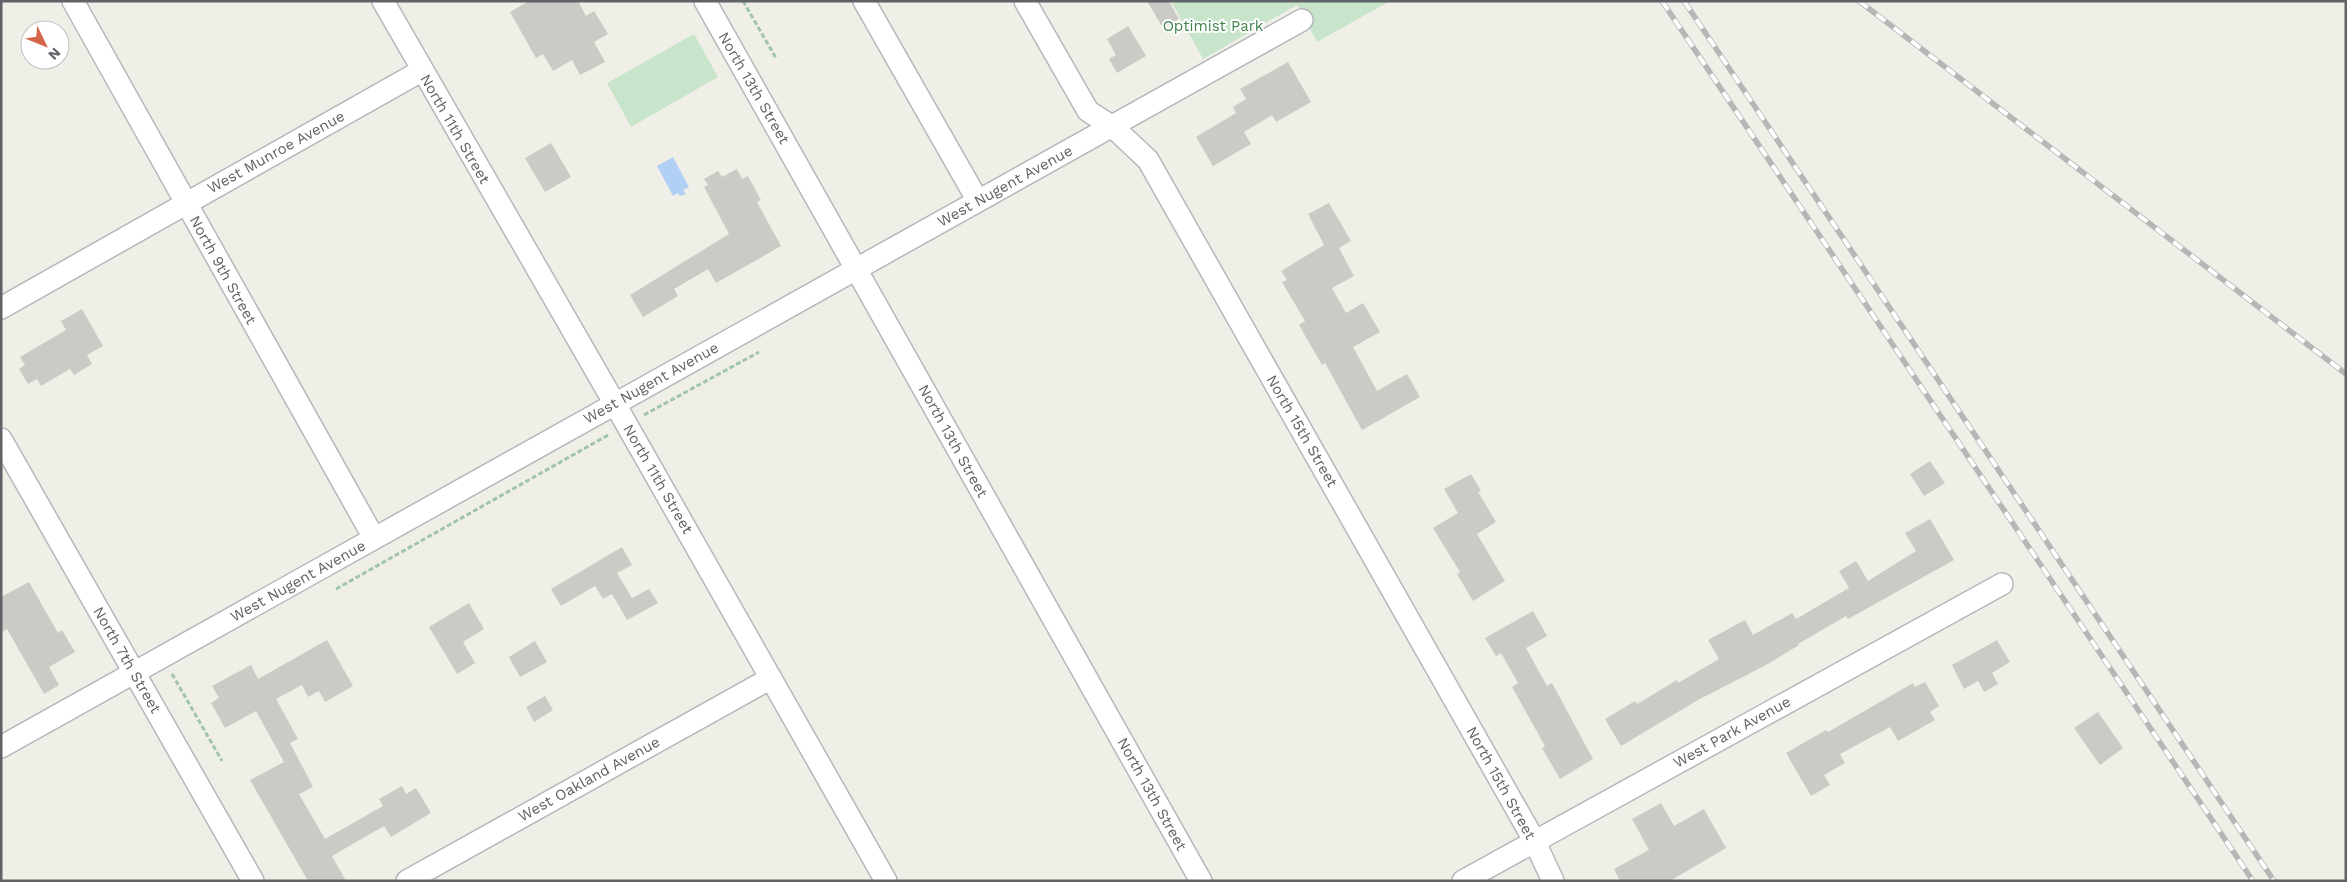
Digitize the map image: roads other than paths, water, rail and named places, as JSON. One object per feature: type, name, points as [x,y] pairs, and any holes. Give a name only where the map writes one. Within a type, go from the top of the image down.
[{"type":"street","name":"North 9th Street","points":[[72,1],[374,538]]},
{"type":"street","name":"North 11th Street","points":[[382,1],[615,404],[886,881]]},
{"type":"street","name":"North 13th Street","points":[[705,1],[1201,881]]},
{"type":"street","points":[[864,1],[978,201]]},
{"type":"street","name":"North 15th Street","points":[[1025,1],[1088,111],[1113,127],[1148,160],[1534,840],[1553,881]]},
{"type":"street","name":"West Nugent Avenue","points":[[1,747],[1302,20]]},
{"type":"street","name":"West Munroe Avenue","points":[[1,308],[421,71]]},
{"type":"street","name":"North 7th Street","points":[[1,439],[253,881]]},
{"type":"street","name":"West Park Avenue","points":[[1463,881],[1534,840],[2002,584]]},
{"type":"street","name":"West Oakland Avenue","points":[[407,881],[771,678]]},
{"type":"water","points":[[673,157],[689,187],[683,190],[686,194],[680,196],[678,193],[673,196],[657,166]]},
{"type":"railway","points":[[1662,1],[2253,881]]},
{"type":"railway","points":[[1684,1],[2274,881]]},
{"type":"railway","points":[[1859,1],[2346,374]]},
{"type":"park label","name":"Optimist Park","points":[[1213,26]]}]
